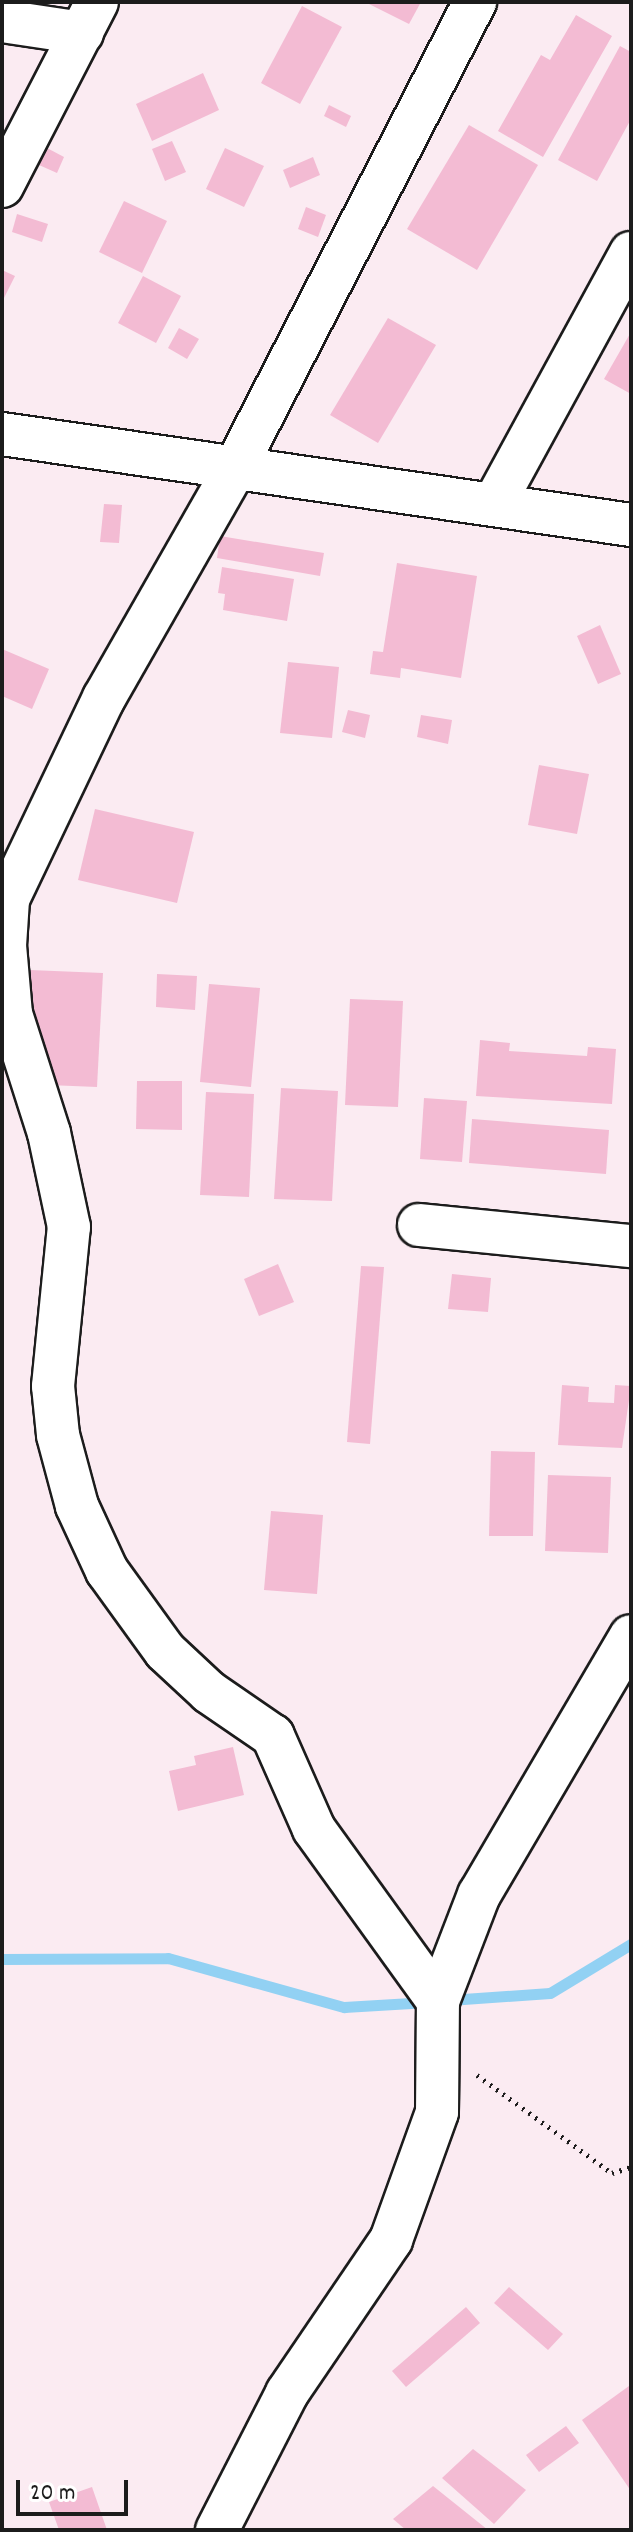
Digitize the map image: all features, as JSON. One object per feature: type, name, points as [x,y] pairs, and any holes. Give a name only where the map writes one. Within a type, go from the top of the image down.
[{"type":"street","points":[[437,2012],[314,1829],[273,1736],[209,1692],[165,1651],[107,1571],[77,1506],[58,1435],[53,1386],[69,1227],[49,1133],[11,1014],[5,946],[8,899],[104,698],[233,472],[475,2]]},
{"type":"street","points":[[2,21],[90,18],[2,186]]},
{"type":"street","points":[[494,504],[631,253]]},
{"type":"street","points":[[2,434],[233,472],[494,504],[631,525]]},
{"type":"street","points":[[419,1225],[631,1246]]},
{"type":"street","points":[[217,2530],[287,2393],[391,2240],[437,2112],[441,2072],[437,2012],[479,1895],[631,1636]]},
{"type":"path","points":[[437,2012],[471,2070],[612,2173],[631,2167]]},
{"type":"building","points":[[365,2],[421,2],[409,24]]},
{"type":"building","points":[[302,6],[342,27],[300,104],[261,83]]},
{"type":"building","points":[[576,15],[612,36],[543,157],[498,131],[541,55],[550,60]]},
{"type":"building","points":[[620,46],[631,52],[631,119],[597,181],[558,160]]},
{"type":"building","points":[[203,73],[219,110],[152,141],[136,104]]},
{"type":"building","points":[[329,105],[351,116],[346,127],[324,116]]},
{"type":"building","points":[[469,125],[538,165],[477,270],[407,229]]},
{"type":"building","points":[[172,141],[186,172],[165,181],[152,149]]},
{"type":"building","points":[[47,148],[64,157],[57,173],[39,165]]},
{"type":"building","points":[[225,148],[264,166],[244,207],[206,189]]},
{"type":"building","points":[[313,157],[320,175],[290,188],[283,170]]},
{"type":"building","points":[[124,201],[167,221],[142,273],[99,252]]},
{"type":"building","points":[[306,207],[326,215],[318,237],[298,229]]},
{"type":"building","points":[[17,214],[48,224],[42,242],[12,232]]},
{"type":"building","points":[[2,270],[15,276],[2,302]]},
{"type":"building","points":[[143,276],[181,296],[156,343],[118,323]]},
{"type":"building","points":[[388,318],[436,345],[378,443],[330,415]]},
{"type":"building","points":[[179,328],[199,339],[187,359],[168,348]]},
{"type":"building","points":[[631,332],[631,394],[604,379]]},
{"type":"building","points":[[104,504],[122,505],[119,543],[100,542]]},
{"type":"building","points":[[220,536],[324,553],[320,576],[217,558]]},
{"type":"building","points":[[397,563],[477,576],[461,678],[401,668],[400,678],[370,674],[373,651],[383,652]]},
{"type":"building","points":[[222,567],[294,579],[287,621],[223,610],[225,594],[218,593]]},
{"type":"building","points":[[600,625],[621,674],[598,684],[577,636]]},
{"type":"building","points":[[2,649],[49,669],[32,709],[2,696]]},
{"type":"building","points":[[288,662],[339,667],[332,738],[280,733]]},
{"type":"building","points":[[348,710],[370,715],[365,738],[342,732]]},
{"type":"building","points":[[421,715],[452,720],[448,744],[417,737]]},
{"type":"building","points":[[539,765],[589,774],[577,834],[528,825]]},
{"type":"building","points":[[95,809],[194,832],[177,903],[78,880]]},
{"type":"building","points":[[30,970],[103,973],[97,1087],[24,1084]]},
{"type":"building","points":[[157,974],[197,976],[195,1010],[156,1007]]},
{"type":"building","points":[[209,984],[260,988],[251,1087],[200,1082]]},
{"type":"building","points":[[350,999],[403,1001],[398,1107],[345,1105]]},
{"type":"building","points":[[480,1040],[510,1043],[509,1051],[587,1056],[588,1047],[616,1049],[612,1104],[476,1096]]},
{"type":"building","points":[[137,1081],[182,1081],[182,1130],[136,1129]]},
{"type":"building","points":[[281,1088],[338,1091],[332,1201],[274,1199]]},
{"type":"building","points":[[206,1092],[254,1094],[249,1197],[200,1195]]},
{"type":"building","points":[[424,1098],[467,1101],[462,1162],[420,1159]]},
{"type":"building","points":[[472,1119],[609,1130],[606,1174],[469,1163]]},
{"type":"building","points":[[278,1264],[294,1302],[259,1316],[244,1279]]},
{"type":"building","points":[[361,1266],[384,1267],[370,1444],[347,1442]]},
{"type":"building","points":[[452,1274],[491,1278],[488,1312],[448,1309]]},
{"type":"building","points":[[562,1385],[589,1387],[588,1402],[614,1403],[615,1385],[631,1386],[622,1448],[558,1445]]},
{"type":"building","points":[[491,1451],[535,1452],[533,1536],[489,1536]]},
{"type":"building","points":[[548,1475],[611,1477],[608,1553],[545,1551]]},
{"type":"building","points":[[271,1511],[323,1515],[317,1594],[264,1590]]},
{"type":"building","points":[[233,1747],[244,1795],[178,1811],[169,1771],[196,1765],[194,1756]]},
{"type":"building","points":[[509,2287],[563,2334],[548,2350],[494,2303]]},
{"type":"building","points":[[466,2307],[480,2323],[406,2387],[392,2371]]},
{"type":"building","points":[[629,2386],[631,2389],[631,2491],[582,2420]]},
{"type":"building","points":[[566,2426],[579,2443],[539,2472],[526,2455]]},
{"type":"building","points":[[473,2449],[526,2490],[494,2524],[442,2478]]},
{"type":"building","points":[[433,2486],[488,2530],[406,2530],[393,2519]]},
{"type":"building","points":[[92,2487],[107,2530],[59,2530],[49,2502]]},
{"type":"waterway","points":[[449,2000],[550,1993],[631,1944]]},
{"type":"waterway","points":[[2,1959],[168,1958],[344,2007],[428,2002]]}]
